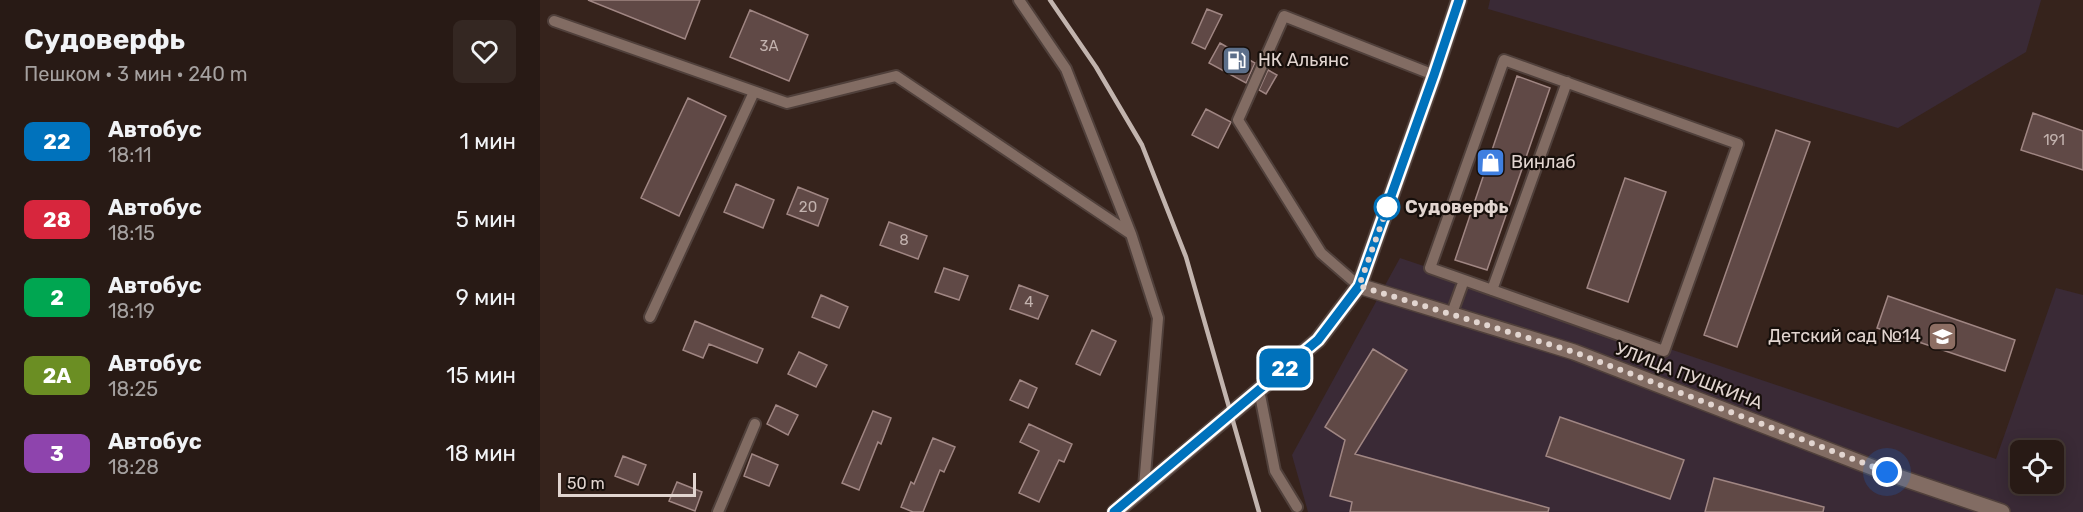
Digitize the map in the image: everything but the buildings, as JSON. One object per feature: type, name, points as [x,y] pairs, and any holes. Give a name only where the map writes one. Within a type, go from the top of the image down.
[{"type":"street","points":[[1114,512],[1318,340],[1359,286],[1459,0]]},
{"type":"street","name":"УЛИЦА ПУШКИНА","points":[[1359,286],[1574,352],[1887,472],[2002,512]]},
{"type":"lane","points":[[1019,0],[1066,69],[1131,234],[1158,318],[1144,487]]},
{"type":"lane","points":[[1359,286],[1321,253],[1238,120],[1284,16],[1434,75]]},
{"type":"lane","points":[[554,21],[787,103],[896,76],[1131,234]]},
{"type":"lane","points":[[1504,60],[1567,82],[1738,144],[1664,351],[1430,268],[1504,60]]},
{"type":"lane","points":[[1492,290],[1567,82]]},
{"type":"lane","points":[[650,317],[754,92]]},
{"type":"lane","points":[[1452,314],[1464,280]]},
{"type":"lane","points":[[1259,390],[1275,471],[1297,507]]},
{"type":"lane","points":[[718,512],[755,424]]},
{"type":"shaded area","points":[[1490,0],[2041,0],[2026,52],[1898,128],[1488,9]]},
{"type":"shaded area","points":[[1400,258],[1996,459],[2056,288],[2083,295],[2083,512],[1308,512],[1292,455]]},
{"type":"railway","points":[[1050,0],[1096,67],[1142,145],[1186,257],[1259,512]]},
{"type":"bus line","name":"22","points":[[1114,512],[1318,340],[1359,286],[1459,0]]},
{"type":"place","name":"НК Альянс","points":[[1237,60]]},
{"type":"place","name":"Винлаб","points":[[1490,162]]},
{"type":"place","name":"Судоверфь","points":[[1387,207]]},
{"type":"place","name":"Детский сад №14","points":[[1942,336]]},
{"type":"route","points":[[1387,207],[1389,203],[1359,286],[1574,352],[1887,472]]}]
